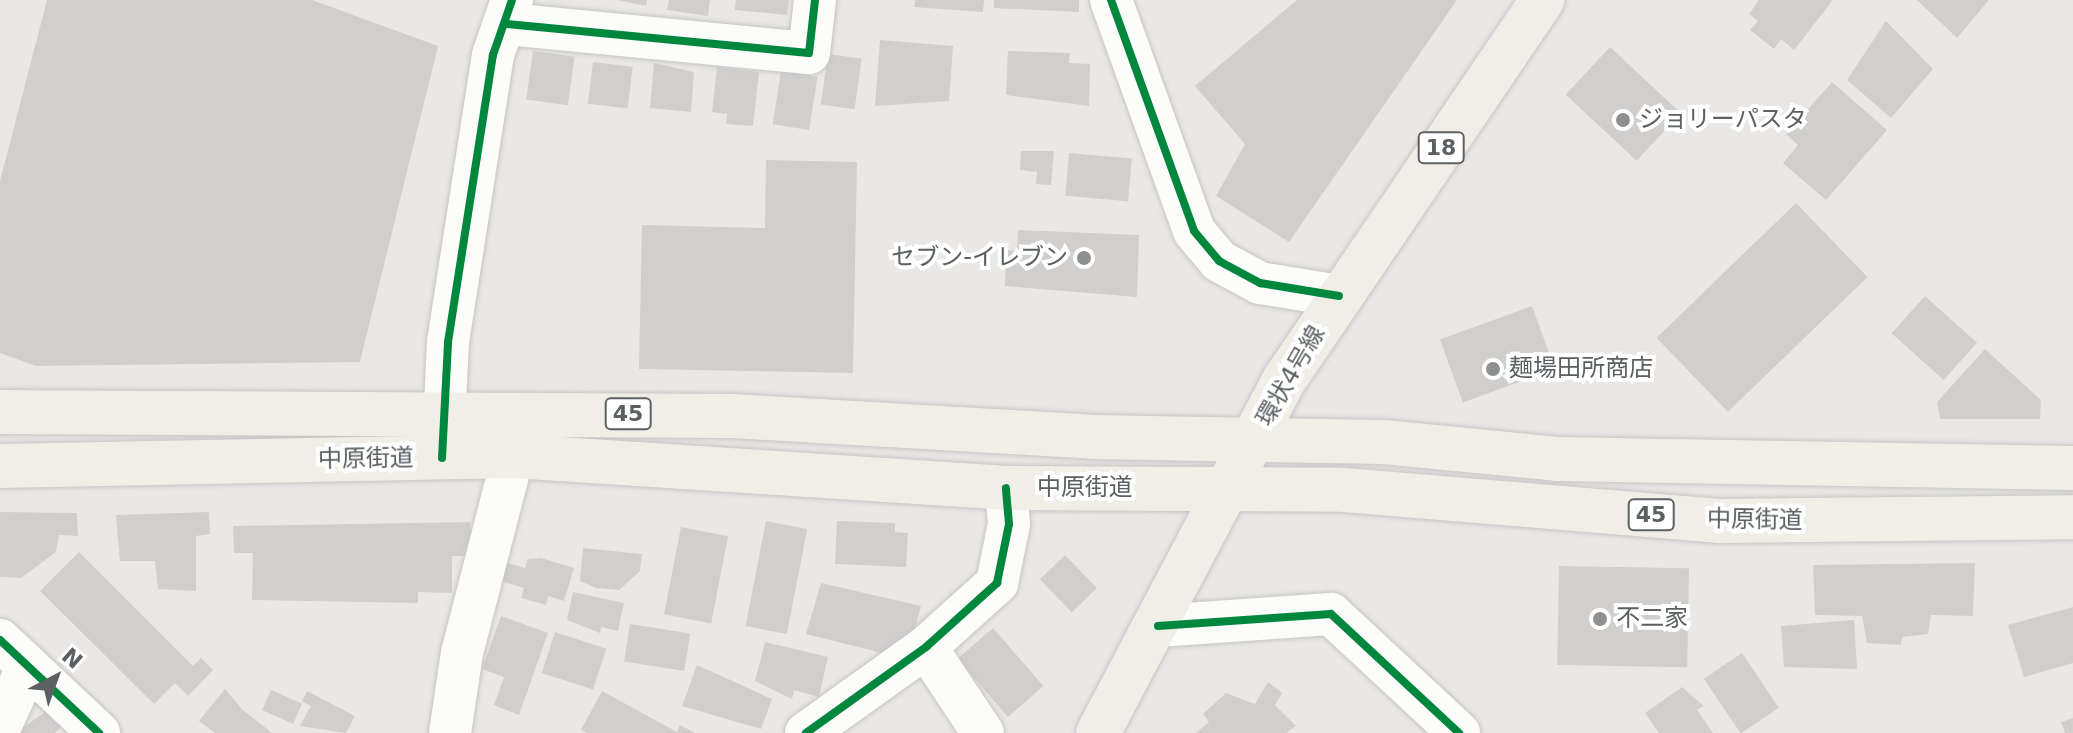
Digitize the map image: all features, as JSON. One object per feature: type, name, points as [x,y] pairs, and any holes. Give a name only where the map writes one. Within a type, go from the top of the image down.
[{"type":"main road","name":"環状4号線","points":[[1102,731],[1255,439],[1339,296],[1543,0]]},
{"type":"main road","name":"中原街道","points":[[0,412],[445,412],[732,416],[1384,442],[1557,459],[2073,468]]},
{"type":"main road","name":"中原街道","points":[[0,466],[513,456],[1006,488],[1230,487],[1719,521],[2073,517]]},
{"type":"street","points":[[442,458],[448,342],[493,55],[510,12],[809,53],[815,0]]},
{"type":"street","points":[[1111,0],[1194,231],[1219,261],[1260,283],[1339,296]]},
{"type":"street","points":[[450,733],[462,653],[513,456]]},
{"type":"street","points":[[806,733],[926,647],[997,583],[1009,524],[1006,488]]},
{"type":"street","points":[[1158,626],[1331,614],[1459,733]]},
{"type":"street","points":[[926,647],[983,733]]},
{"type":"street","points":[[0,727],[14,653]]},
{"type":"street","points":[[14,653],[99,733]]},
{"type":"building","points":[[47,0],[312,0],[438,46],[360,362],[36,366],[0,353],[0,181]]},
{"type":"building","points":[[617,0],[647,0],[646,6]]},
{"type":"building","points":[[669,0],[710,0],[708,16],[667,10]]},
{"type":"building","points":[[736,0],[789,0],[787,15],[735,10]]},
{"type":"building","points":[[915,0],[984,0],[983,12],[914,7]]},
{"type":"building","points":[[994,0],[1079,0],[1079,12],[994,8]]},
{"type":"building","points":[[1297,0],[1457,0],[1289,242],[1216,196],[1245,144],[1195,86]]},
{"type":"building","points":[[1759,0],[1833,0],[1794,50],[1781,39],[1774,49],[1750,30],[1758,21],[1749,14]]},
{"type":"building","points":[[1917,0],[1989,0],[1957,38]]},
{"type":"building","points":[[1886,21],[1933,69],[1891,118],[1847,80]]},
{"type":"building","points":[[880,40],[953,46],[949,101],[875,106]]},
{"type":"building","points":[[1610,47],[1681,113],[1637,161],[1566,95]]},
{"type":"building","points":[[533,51],[575,57],[568,105],[526,100]]},
{"type":"building","points":[[1008,51],[1070,53],[1069,63],[1090,64],[1089,106],[1006,95]]},
{"type":"building","points":[[828,54],[862,59],[855,109],[821,105]]},
{"type":"building","points":[[593,62],[633,67],[628,109],[588,104]]},
{"type":"building","points":[[654,63],[694,72],[691,112],[650,108]]},
{"type":"building","points":[[717,67],[759,72],[753,126],[726,124],[727,114],[712,112]]},
{"type":"building","points":[[781,71],[818,77],[809,130],[773,124]]},
{"type":"building","points":[[1832,82],[1887,130],[1826,200],[1783,163],[1798,145],[1786,134]]},
{"type":"building","points":[[1021,151],[1054,151],[1051,185],[1036,184],[1037,172],[1020,170]]},
{"type":"building","points":[[1069,153],[1132,158],[1128,201],[1065,196]]},
{"type":"building","points":[[766,160],[857,162],[853,373],[639,369],[642,225],[765,228]]},
{"type":"building","points":[[1796,203],[1868,277],[1728,412],[1656,338]]},
{"type":"building","points":[[1018,230],[1139,235],[1137,297],[1005,286],[1006,250],[1017,251]]},
{"type":"building","points":[[1925,296],[1977,343],[1944,380],[1892,333]]},
{"type":"building","points":[[1532,306],[1555,369],[1463,402],[1440,340]]},
{"type":"building","points":[[1985,349],[2041,400],[2040,419],[1940,419],[1937,402]]},
{"type":"building","points":[[0,512],[77,513],[78,536],[59,535],[56,552],[21,578],[0,577]]},
{"type":"building","points":[[209,512],[210,534],[196,536],[196,591],[158,589],[155,561],[120,561],[116,515]]},
{"type":"building","points":[[766,521],[807,529],[787,634],[746,626]]},
{"type":"building","points":[[837,521],[895,523],[895,532],[908,533],[906,567],[835,564]]},
{"type":"building","points":[[470,522],[471,556],[452,556],[452,593],[418,592],[418,603],[252,600],[253,553],[234,553],[233,526]]},
{"type":"building","points":[[681,527],[728,536],[711,624],[664,614]]},
{"type":"building","points":[[583,548],[642,554],[640,571],[619,590],[596,588],[580,581]]},
{"type":"building","points":[[79,552],[193,666],[201,658],[213,670],[188,696],[175,683],[154,704],[40,591]]},
{"type":"building","points":[[1065,555],[1097,588],[1072,612],[1040,579]]},
{"type":"building","points":[[541,558],[574,568],[564,601],[548,596],[546,605],[521,598],[524,588],[499,580],[505,562],[525,568],[528,559]]},
{"type":"building","points":[[1975,563],[1973,616],[1931,615],[1928,634],[1902,637],[1901,645],[1867,643],[1862,616],[1815,615],[1813,565]]},
{"type":"building","points":[[1559,566],[1689,568],[1687,667],[1557,665]]},
{"type":"building","points":[[821,583],[921,606],[915,629],[882,653],[806,634]]},
{"type":"building","points":[[573,592],[624,603],[618,631],[601,627],[600,633],[567,620]]},
{"type":"building","points":[[2073,607],[2073,663],[2024,677],[2008,625]]},
{"type":"building","points":[[501,616],[548,633],[519,715],[494,705],[504,677],[482,669]]},
{"type":"building","points":[[1854,620],[1857,669],[1784,667],[1781,626]]},
{"type":"building","points":[[630,624],[690,634],[684,671],[624,662]]},
{"type":"building","points":[[993,628],[1044,686],[1008,717],[958,659]]},
{"type":"building","points":[[555,632],[606,649],[593,690],[542,673]]},
{"type":"building","points":[[765,642],[828,657],[819,697],[794,690],[792,699],[755,681]]},
{"type":"building","points":[[1742,653],[1779,708],[1740,733],[1704,679]]},
{"type":"building","points":[[697,665],[772,699],[761,729],[682,706]]},
{"type":"building","points":[[1268,682],[1282,693],[1275,705],[1296,726],[1286,733],[1196,733],[1209,722],[1203,714],[1226,693],[1255,704]]},
{"type":"building","points":[[1682,687],[1704,706],[1697,710],[1713,733],[1659,733],[1645,713]]},
{"type":"building","points":[[225,689],[242,709],[272,733],[215,733],[199,721]]},
{"type":"building","points":[[271,690],[302,704],[293,724],[262,710]]},
{"type":"building","points":[[307,691],[355,716],[346,733],[300,726],[311,706],[302,701]]},
{"type":"building","points":[[602,691],[677,732],[680,725],[695,733],[587,733],[581,730]]},
{"type":"building","points":[[50,708],[66,722],[55,733],[16,733]]},
{"type":"building","points":[[2073,718],[2073,733],[2065,733],[2061,722]]},
{"type":"cycle path","points":[[442,458],[448,342],[493,55],[512,0]]},
{"type":"cycle path","points":[[507,24],[809,53],[815,0]]},
{"type":"cycle path","points":[[1111,0],[1194,231],[1219,261],[1260,283],[1339,296]]},
{"type":"cycle path","points":[[806,733],[926,647],[997,583],[1009,524],[1006,488]]},
{"type":"cycle path","points":[[1158,626],[1331,614],[1459,733]]},
{"type":"cycle path","points":[[0,640],[99,733]]},
{"type":"place","name":"ジョリーパスタ","points":[[1623,120]]},
{"type":"place","name":"セブン-イレブン","points":[[1084,258]]},
{"type":"place","name":"麺場田所商店","points":[[1493,369]]},
{"type":"place","name":"不二家","points":[[1600,619]]}]
